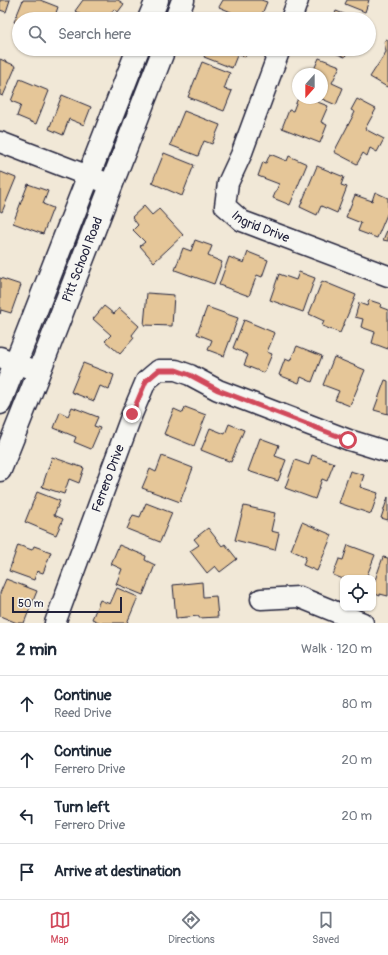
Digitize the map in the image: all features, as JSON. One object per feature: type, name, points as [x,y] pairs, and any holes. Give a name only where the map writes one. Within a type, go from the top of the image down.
[{"type":"main road","points":[[152,12],[157,0]]},
{"type":"main road","points":[[179,12],[183,0]]},
{"type":"main road","name":"Pitt School Road","points":[[0,403],[8,360],[88,176],[135,56]]},
{"type":"main road","name":"Pitt School Road","points":[[0,470],[161,56]]},
{"type":"street","points":[[294,12],[298,0]]},
{"type":"street","name":"Ingrid Drive","points":[[277,56],[241,155],[228,183],[225,206],[242,221],[376,273],[388,276]]},
{"type":"street","points":[[0,142],[112,185]]},
{"type":"street","points":[[8,360],[39,372]]},
{"type":"street","name":"Ferrero Drive","points":[[54,623],[132,414],[146,381],[159,370],[176,370],[190,375],[218,390],[348,440],[388,452]]},
{"type":"street","points":[[261,599],[299,597],[363,623]]},
{"type":"building","points":[[0,0],[10,0],[6,12],[0,10]]},
{"type":"building","points":[[23,0],[40,0],[58,7],[56,12],[18,12]]},
{"type":"building","points":[[83,0],[118,0],[124,4],[118,12],[114,9],[112,12],[75,11]]},
{"type":"building","points":[[223,0],[261,0],[267,2],[263,12],[231,12],[219,7]]},
{"type":"building","points":[[347,0],[369,0],[365,12],[345,4]]},
{"type":"building","points":[[386,39],[388,40],[387,87],[370,77],[386,52],[384,42]]},
{"type":"building","points":[[204,56],[237,56],[232,68]]},
{"type":"building","points":[[319,58],[340,66],[332,83],[343,88],[336,105],[328,102],[328,68],[315,68]]},
{"type":"building","points":[[0,59],[16,66],[3,96],[0,95]]},
{"type":"building","points":[[202,62],[230,73],[224,89],[232,91],[224,111],[188,97]]},
{"type":"building","points":[[20,79],[49,91],[36,124],[17,116],[21,105],[11,101]]},
{"type":"building","points":[[62,95],[91,107],[84,125],[69,119],[63,135],[49,129]]},
{"type":"building","points":[[357,99],[376,109],[365,129],[384,139],[377,152],[370,148],[367,156],[363,153],[357,164],[334,152],[355,112],[351,110]]},
{"type":"building","points":[[296,104],[323,104],[328,106],[321,122],[327,125],[320,143],[282,128],[289,110],[293,111]]},
{"type":"building","points":[[184,111],[220,125],[212,144],[204,141],[198,156],[170,145]]},
{"type":"building","points":[[164,153],[194,165],[182,196],[152,183]]},
{"type":"building","points":[[270,154],[287,161],[289,156],[307,164],[290,205],[273,198],[279,184],[258,176],[263,162],[266,163]]},
{"type":"building","points":[[317,166],[344,177],[341,185],[347,187],[337,213],[321,206],[317,215],[300,207]]},
{"type":"building","points":[[1,172],[16,178],[2,212],[0,211]]},
{"type":"building","points":[[28,184],[48,191],[43,204],[53,208],[43,234],[13,223]]},
{"type":"building","points":[[375,192],[388,198],[388,212],[377,238],[358,231],[361,223],[346,217],[355,195],[372,201]]},
{"type":"building","points":[[144,206],[152,215],[159,209],[183,235],[154,262],[140,246],[145,242],[133,230],[138,225],[132,217]]},
{"type":"building","points":[[388,228],[388,241],[383,240]]},
{"type":"building","points":[[195,240],[212,246],[208,256],[222,262],[214,284],[175,270],[183,248],[191,251]]},
{"type":"building","points":[[248,252],[268,260],[262,277],[257,275],[249,296],[219,285],[229,257],[244,263]]},
{"type":"building","points":[[299,272],[315,278],[303,312],[270,300],[279,274],[296,280]]},
{"type":"building","points":[[0,278],[21,285],[11,313],[1,310],[0,314]]},
{"type":"building","points":[[322,281],[356,295],[340,333],[322,326],[324,321],[309,314]]},
{"type":"building","points":[[147,293],[174,295],[172,326],[144,325]]},
{"type":"building","points":[[369,300],[381,304],[380,307],[388,310],[388,349],[372,343],[375,332],[361,327],[363,319],[355,317],[359,303],[367,306]]},
{"type":"building","points":[[104,306],[114,314],[119,308],[139,326],[132,335],[134,338],[120,354],[105,341],[111,335],[93,319]]},
{"type":"building","points":[[207,307],[238,318],[224,356],[208,350],[212,340],[197,334]]},
{"type":"building","points":[[244,320],[275,333],[267,352],[272,354],[264,373],[244,365],[248,355],[233,348]]},
{"type":"building","points":[[297,346],[322,356],[312,382],[301,377],[299,383],[279,375],[285,359],[290,361]]},
{"type":"building","points":[[334,357],[365,370],[350,406],[335,400],[339,391],[323,385]]},
{"type":"building","points":[[83,363],[114,375],[109,390],[100,386],[94,401],[71,392]]},
{"type":"building","points":[[385,380],[388,381],[388,414],[374,410]]},
{"type":"building","points":[[72,407],[98,417],[94,426],[100,428],[91,449],[74,442],[76,437],[54,428],[60,412],[68,416]]},
{"type":"building","points":[[185,407],[206,415],[194,446],[164,434],[174,409],[183,413]]},
{"type":"building","points":[[229,424],[244,430],[231,462],[201,450],[210,428],[225,434]]},
{"type":"building","points":[[260,438],[279,445],[275,456],[286,460],[278,481],[248,471]]},
{"type":"building","points":[[312,455],[334,463],[327,481],[322,479],[315,499],[285,488],[295,460],[309,465]]},
{"type":"building","points":[[162,456],[193,468],[180,502],[142,488],[150,469],[156,472]]},
{"type":"building","points":[[52,457],[84,468],[79,483],[69,479],[64,494],[42,487]]},
{"type":"building","points":[[350,471],[364,475],[360,487],[378,493],[371,514],[339,503]]},
{"type":"building","points":[[37,492],[60,501],[54,515],[63,519],[56,535],[25,522]]},
{"type":"building","points":[[388,497],[388,520],[381,518]]},
{"type":"building","points":[[146,503],[172,513],[160,542],[127,529],[133,515],[140,517]]},
{"type":"building","points":[[244,506],[275,513],[271,531],[279,533],[275,550],[235,540]]},
{"type":"building","points":[[302,522],[332,535],[317,571],[303,565],[306,557],[291,550]]},
{"type":"building","points":[[208,528],[222,546],[225,544],[237,559],[220,572],[215,566],[207,573],[190,551],[199,545],[194,539]]},
{"type":"building","points":[[18,545],[32,550],[34,546],[51,552],[43,573],[37,571],[34,580],[9,571]]},
{"type":"building","points":[[119,545],[146,556],[145,560],[155,565],[143,595],[116,584],[122,569],[111,564]]},
{"type":"building","points":[[348,545],[375,555],[367,575],[340,575],[340,578],[333,575],[339,559],[343,560]]},
{"type":"building","points":[[383,557],[388,558],[388,596],[376,594],[376,577]]},
{"type":"building","points":[[6,579],[37,591],[24,623],[17,623],[0,616],[0,593]]},
{"type":"building","points":[[202,582],[203,597],[216,596],[218,617],[199,618],[199,616],[176,618],[173,585]]},
{"type":"building","points":[[117,588],[138,597],[127,623],[101,623],[92,619],[100,600],[110,604]]},
{"type":"route","points":[[132,414],[146,381],[159,370],[176,370],[190,375],[218,390],[348,440]]}]
